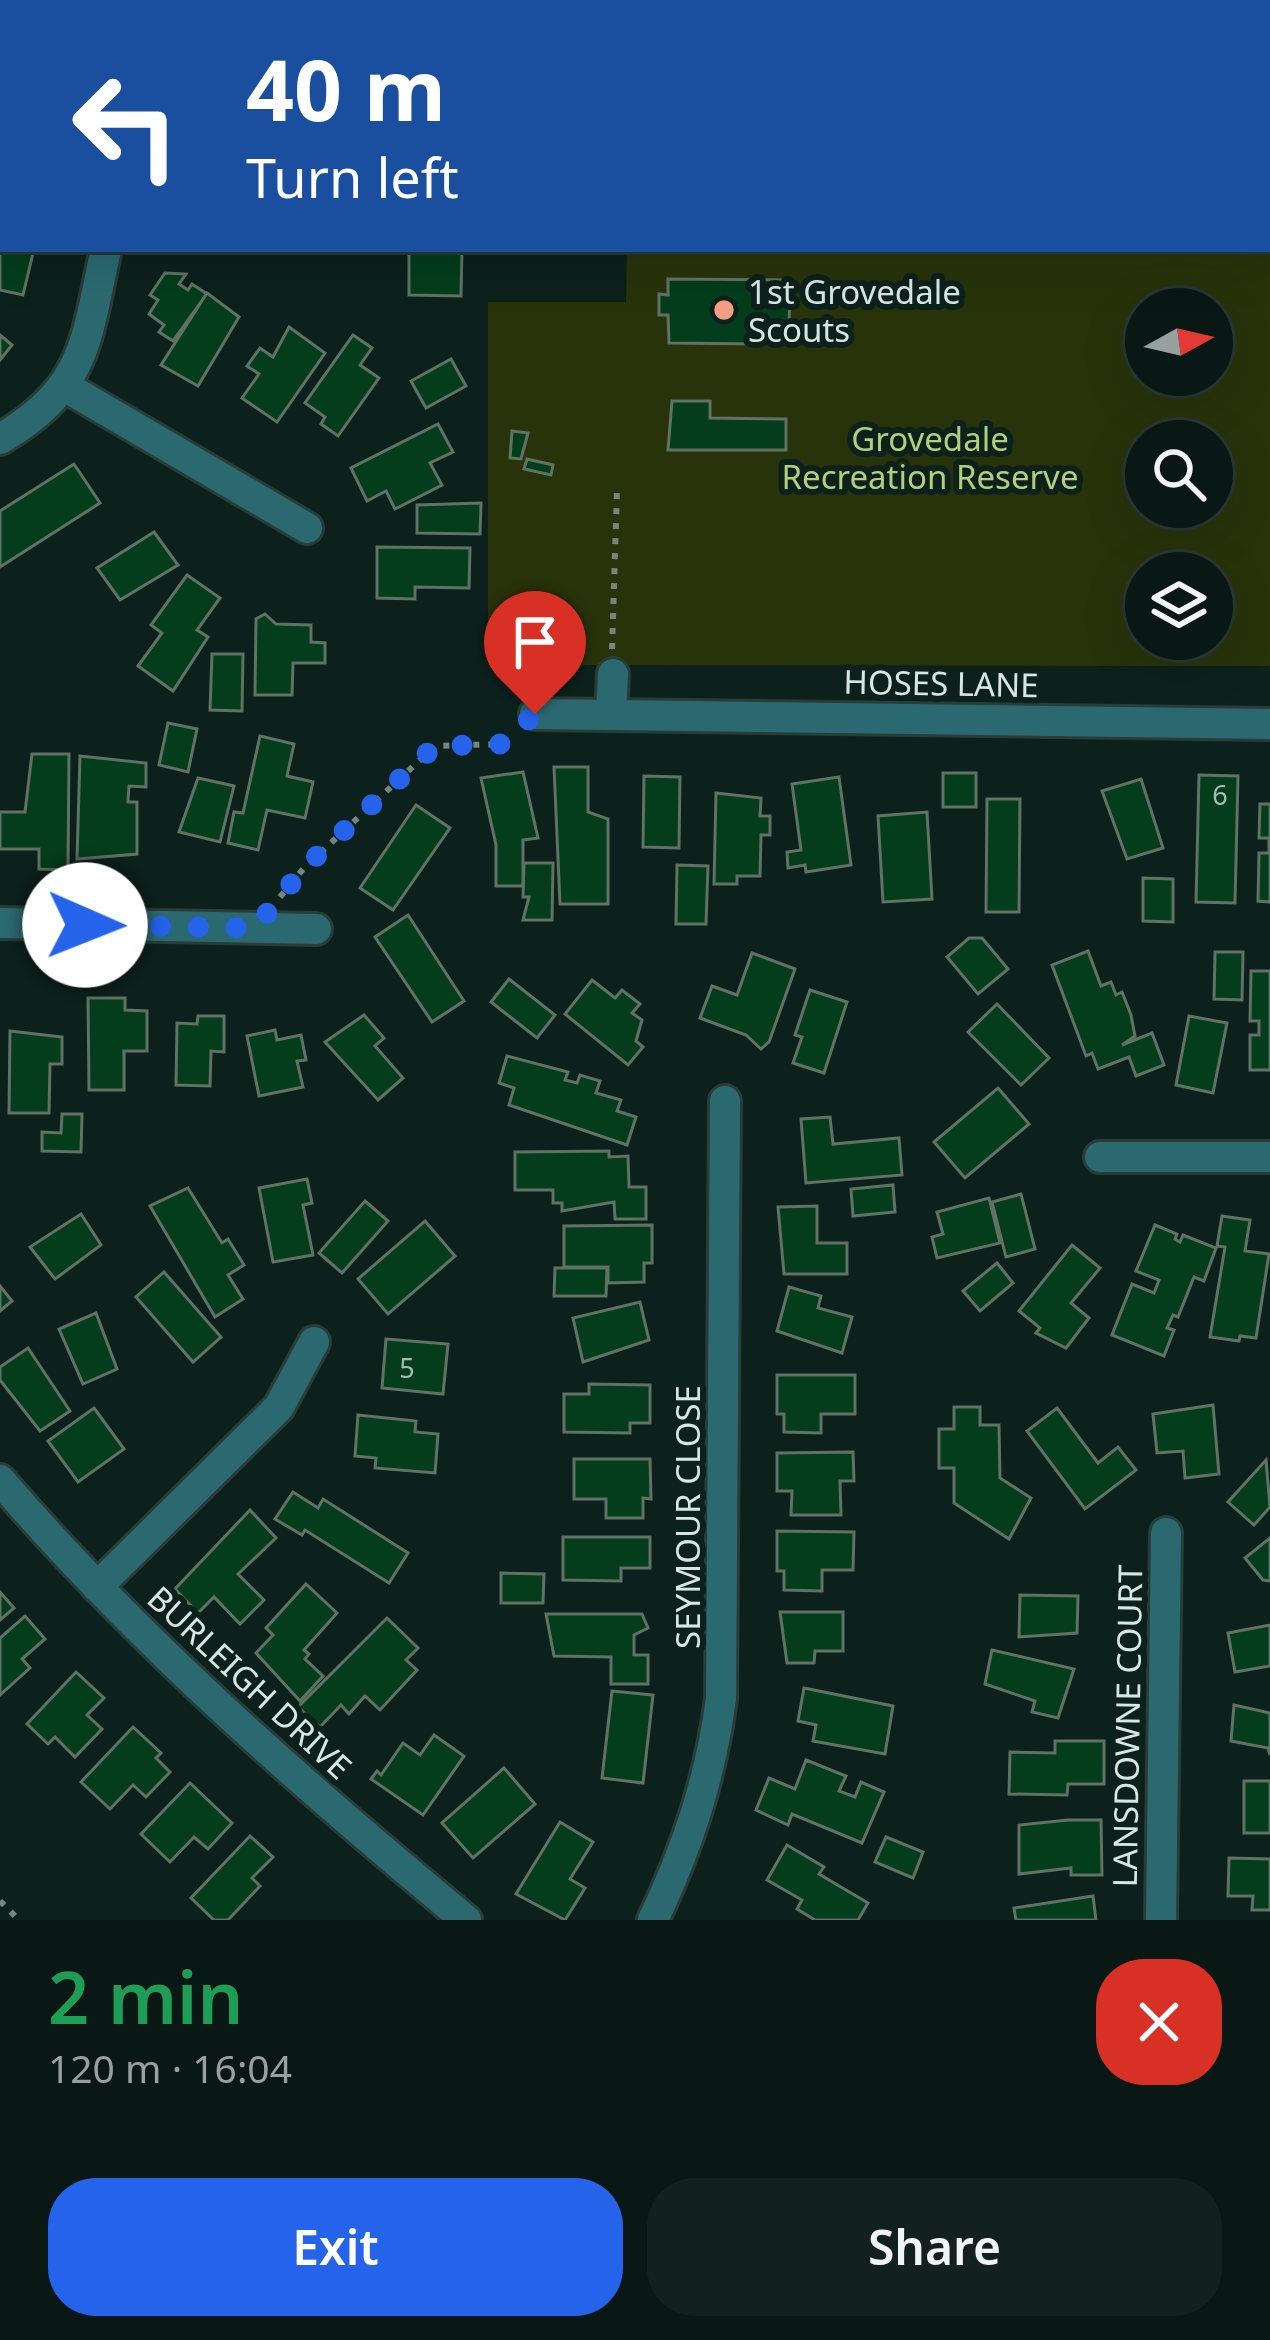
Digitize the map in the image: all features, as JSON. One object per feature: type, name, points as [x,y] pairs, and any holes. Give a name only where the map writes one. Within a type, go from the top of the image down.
[{"type":"street","points":[[0,439],[39,414],[66,387],[82,356],[105,252]]},
{"type":"street","points":[[66,387],[307,528]]},
{"type":"street","points":[[610,715],[613,674]]},
{"type":"street","name":"HOSES LANE","points":[[535,714],[1270,724]]},
{"type":"street","points":[[0,923],[316,929]]},
{"type":"street","name":"SEYMOUR CLOSE","points":[[653,1920],[685,1856],[710,1774],[722,1699],[725,1101]]},
{"type":"street","points":[[1100,1157],[1270,1156]]},
{"type":"street","points":[[97,1587],[279,1407],[314,1342]]},
{"type":"street","name":"BURLEIGH DRIVE","points":[[0,1480],[97,1587],[346,1821],[466,1920]]},
{"type":"street","name":"LANSDOWNE COURT","points":[[1161,1920],[1166,1533]]},
{"type":"path","points":[[613,674],[617,490]]},
{"type":"path","points":[[255,928],[304,868],[435,746],[501,744],[535,714]]},
{"type":"path","points":[[0,1901],[20,1920]]},
{"type":"green space","name":"Grovedale Recreation Reserve","points":[[627,252],[1270,252],[1270,666],[488,665],[488,302],[626,302]]},
{"type":"building","points":[[0,252],[33,252],[23,295],[0,290]]},
{"type":"building","points":[[409,252],[462,252],[461,296],[409,295]]},
{"type":"building","points":[[165,273],[186,274],[179,284],[188,290],[192,284],[207,294],[173,341],[159,332],[164,325],[149,314],[158,300],[150,295]]},
{"type":"building","name":"1st Grovedale Scouts","points":[[668,279],[790,280],[789,330],[759,330],[759,344],[669,343],[668,315],[659,315],[659,294],[668,295]]},
{"type":"building","points":[[207,293],[239,317],[198,386],[161,365]]},
{"type":"building","points":[[289,327],[325,353],[277,422],[242,398],[259,374],[247,366],[260,348],[273,357]]},
{"type":"building","points":[[0,335],[12,345],[0,360]]},
{"type":"building","points":[[353,335],[372,348],[360,365],[379,378],[338,436],[321,424],[325,417],[305,403]]},
{"type":"building","points":[[451,359],[466,386],[426,408],[411,381]]},
{"type":"building","points":[[672,401],[710,401],[710,418],[786,419],[786,450],[668,450]]},
{"type":"building","points":[[438,424],[453,452],[430,463],[442,485],[395,509],[386,491],[367,501],[351,468]]},
{"type":"building","points":[[512,431],[528,433],[521,459],[510,458]]},
{"type":"building","points":[[527,459],[553,465],[551,475],[524,469]]},
{"type":"building","points":[[74,464],[100,503],[0,567],[0,511]]},
{"type":"building","points":[[481,503],[480,534],[417,533],[417,505]]},
{"type":"building","points":[[154,532],[178,565],[120,600],[97,568]]},
{"type":"building","points":[[377,547],[470,548],[469,588],[415,587],[415,599],[377,598]]},
{"type":"building","points":[[187,575],[220,598],[197,630],[208,637],[173,691],[138,666],[162,633],[151,625]]},
{"type":"building","points":[[265,614],[276,624],[311,625],[311,642],[325,643],[325,663],[293,663],[292,695],[255,695],[256,619]]},
{"type":"building","points":[[212,654],[243,654],[242,711],[210,710]]},
{"type":"building","points":[[168,723],[197,729],[188,772],[159,765]]},
{"type":"building","points":[[260,736],[294,744],[287,776],[313,782],[305,818],[267,810],[258,850],[228,843],[234,812],[243,813]]},
{"type":"building","points":[[32,754],[69,754],[68,870],[39,869],[39,849],[0,849],[0,812],[25,812]]},
{"type":"building","points":[[80,756],[146,763],[146,787],[129,786],[128,802],[137,802],[137,854],[77,859]]},
{"type":"building","points":[[554,767],[588,767],[588,812],[608,819],[608,904],[560,904]]},
{"type":"building","points":[[523,772],[538,838],[523,840],[523,886],[496,886],[496,845],[481,778]]},
{"type":"building","points":[[943,773],[976,773],[976,807],[943,807]]},
{"type":"building","points":[[1199,775],[1238,776],[1235,903],[1196,902]]},
{"type":"building","points":[[644,776],[680,777],[679,848],[643,847]]},
{"type":"building","points":[[839,777],[851,865],[806,872],[805,865],[788,868],[787,852],[801,850],[792,784]]},
{"type":"building","points":[[198,778],[234,786],[220,842],[179,832]]},
{"type":"building","points":[[1141,779],[1163,848],[1127,859],[1102,791]]},
{"type":"building","points":[[716,793],[761,798],[760,816],[770,816],[770,835],[761,835],[760,876],[737,876],[737,884],[714,884]]},
{"type":"building","points":[[987,799],[1020,799],[1019,912],[986,912]]},
{"type":"building","points":[[1260,804],[1270,804],[1270,902],[1258,901],[1259,853],[1269,853],[1269,838],[1259,838]]},
{"type":"building","points":[[416,805],[450,828],[393,910],[360,888]]},
{"type":"building","points":[[927,812],[932,899],[883,902],[878,816]]},
{"type":"building","points":[[524,863],[553,863],[552,920],[523,920],[529,897],[523,897]]},
{"type":"building","points":[[677,865],[708,866],[706,924],[676,924]]},
{"type":"building","points":[[1143,878],[1173,879],[1173,922],[1143,921]]},
{"type":"building","points":[[408,915],[464,1001],[432,1022],[375,937]]},
{"type":"building","points":[[969,938],[982,938],[1008,969],[978,994],[947,957]]},
{"type":"building","points":[[1088,951],[1101,986],[1111,982],[1116,995],[1122,992],[1131,1015],[1135,1036],[1122,1045],[1152,1033],[1164,1065],[1136,1076],[1129,1057],[1098,1069],[1092,1053],[1086,1056],[1052,965]]},
{"type":"building","points":[[1215,952],[1243,952],[1242,1000],[1214,999]]},
{"type":"building","points":[[752,953],[795,969],[769,1042],[761,1049],[746,1035],[700,1018],[712,986],[737,995]]},
{"type":"building","points":[[1251,971],[1270,971],[1270,1070],[1250,1070],[1250,1035],[1259,1035],[1259,1021],[1250,1021]]},
{"type":"building","points":[[509,979],[555,1015],[537,1038],[491,1002]]},
{"type":"building","points":[[592,980],[615,998],[622,990],[640,1004],[632,1013],[642,1020],[636,1041],[643,1047],[628,1065],[565,1014]]},
{"type":"building","points":[[810,990],[847,1002],[824,1073],[793,1063],[802,1037],[795,1035]]},
{"type":"building","points":[[88,998],[125,998],[125,1010],[147,1011],[147,1051],[124,1051],[124,1090],[89,1090]]},
{"type":"building","points":[[997,1004],[1049,1058],[1021,1085],[968,1032]]},
{"type":"building","points":[[364,1015],[384,1038],[375,1046],[403,1078],[378,1100],[325,1042]]},
{"type":"building","points":[[198,1016],[224,1016],[224,1052],[211,1051],[210,1086],[176,1085],[177,1023],[197,1024]]},
{"type":"building","points":[[1189,1016],[1227,1023],[1213,1093],[1176,1085]]},
{"type":"building","points":[[275,1030],[277,1040],[301,1035],[306,1060],[297,1061],[303,1087],[259,1096],[247,1036]]},
{"type":"building","points":[[10,1031],[62,1037],[62,1064],[50,1064],[49,1113],[9,1113]]},
{"type":"building","points":[[507,1056],[568,1072],[565,1080],[577,1083],[580,1075],[600,1081],[596,1093],[621,1100],[617,1111],[636,1117],[627,1145],[509,1105],[514,1088],[499,1083]]},
{"type":"building","points":[[998,1088],[1029,1124],[965,1178],[934,1142]]},
{"type":"building","points":[[62,1114],[82,1114],[81,1152],[42,1151],[42,1132],[61,1133]]},
{"type":"building","points":[[830,1117],[833,1144],[899,1138],[902,1175],[806,1183],[801,1119]]},
{"type":"building","points":[[609,1151],[609,1157],[628,1156],[629,1187],[646,1187],[646,1219],[615,1219],[614,1202],[562,1211],[562,1203],[553,1203],[553,1190],[515,1190],[515,1152]]},
{"type":"building","points":[[307,1179],[312,1203],[303,1205],[313,1255],[273,1262],[259,1188]]},
{"type":"building","points":[[893,1185],[895,1212],[853,1216],[851,1189]]},
{"type":"building","points":[[188,1188],[222,1243],[228,1239],[244,1265],[228,1275],[243,1299],[215,1317],[150,1206]]},
{"type":"building","points":[[1021,1194],[1035,1249],[1006,1257],[992,1202]]},
{"type":"building","points":[[989,1198],[1000,1243],[937,1258],[932,1237],[943,1234],[937,1212]]},
{"type":"building","points":[[365,1201],[388,1221],[342,1273],[319,1253]]},
{"type":"building","points":[[817,1206],[817,1243],[847,1243],[847,1274],[784,1274],[778,1207]]},
{"type":"building","points":[[81,1214],[101,1245],[55,1279],[30,1247]]},
{"type":"building","points":[[1222,1216],[1250,1220],[1245,1251],[1269,1254],[1256,1338],[1210,1337],[1225,1247],[1217,1246]]},
{"type":"building","points":[[425,1221],[455,1256],[388,1314],[358,1279]]},
{"type":"building","points":[[652,1225],[652,1263],[644,1263],[644,1282],[608,1283],[608,1267],[564,1267],[564,1226]]},
{"type":"building","points":[[1155,1225],[1177,1234],[1175,1239],[1180,1242],[1183,1235],[1216,1248],[1204,1281],[1194,1277],[1178,1317],[1173,1315],[1167,1328],[1174,1330],[1164,1356],[1112,1335],[1132,1284],[1154,1293],[1159,1280],[1136,1271]]},
{"type":"building","points":[[1072,1245],[1100,1268],[1071,1303],[1089,1318],[1066,1348],[1036,1333],[1040,1328],[1019,1311]]},
{"type":"building","points":[[997,1263],[1013,1283],[980,1311],[963,1291]]},
{"type":"building","points":[[555,1268],[607,1268],[606,1296],[554,1296]]},
{"type":"building","points":[[164,1272],[221,1337],[193,1362],[136,1297]]},
{"type":"building","points":[[0,1286],[12,1301],[0,1311]]},
{"type":"building","points":[[789,1287],[821,1296],[818,1308],[852,1317],[842,1353],[777,1331]]},
{"type":"building","points":[[640,1302],[649,1340],[583,1362],[573,1318]]},
{"type":"building","points":[[96,1313],[117,1369],[83,1384],[59,1329]]},
{"type":"building","points":[[386,1339],[448,1344],[443,1394],[382,1388]]},
{"type":"building","points":[[28,1348],[70,1411],[40,1431],[0,1380],[0,1367]]},
{"type":"building","points":[[777,1375],[855,1375],[855,1414],[821,1414],[821,1433],[784,1432],[784,1414],[777,1414]]},
{"type":"building","points":[[589,1384],[650,1385],[650,1423],[630,1423],[630,1433],[564,1432],[564,1394],[589,1394]]},
{"type":"building","points":[[1213,1405],[1219,1474],[1185,1478],[1183,1451],[1157,1453],[1153,1414]]},
{"type":"building","points":[[954,1407],[980,1407],[980,1425],[999,1425],[1000,1478],[1031,1498],[1009,1539],[954,1503],[954,1468],[939,1468],[939,1429],[954,1429]]},
{"type":"building","points":[[94,1408],[124,1449],[78,1482],[48,1441]]},
{"type":"building","points":[[1057,1408],[1098,1463],[1118,1447],[1136,1470],[1085,1509],[1027,1431]]},
{"type":"building","points":[[358,1415],[416,1421],[415,1432],[438,1434],[435,1473],[375,1468],[376,1458],[355,1456]]},
{"type":"building","points":[[853,1452],[854,1481],[840,1481],[841,1515],[791,1515],[792,1491],[777,1491],[777,1453]]},
{"type":"building","points":[[574,1459],[650,1459],[651,1499],[643,1498],[643,1518],[606,1518],[606,1499],[574,1499]]},
{"type":"building","points":[[1266,1460],[1270,1507],[1254,1525],[1228,1502]]},
{"type":"building","points":[[293,1492],[318,1508],[323,1499],[408,1553],[389,1583],[305,1530],[302,1535],[275,1519]]},
{"type":"building","points":[[250,1510],[276,1538],[238,1574],[264,1600],[240,1624],[214,1597],[198,1613],[175,1589]]},
{"type":"building","points":[[777,1531],[854,1532],[853,1570],[822,1570],[822,1591],[784,1590],[784,1571],[777,1571]]},
{"type":"building","points":[[563,1537],[650,1537],[650,1568],[621,1568],[621,1581],[563,1580]]},
{"type":"building","points":[[1270,1538],[1270,1581],[1263,1580],[1245,1558]]},
{"type":"building","points":[[501,1573],[544,1574],[543,1603],[501,1603]]},
{"type":"building","points":[[306,1584],[337,1613],[304,1650],[309,1654],[305,1659],[323,1676],[300,1701],[256,1653],[273,1635],[266,1628]]},
{"type":"building","points":[[0,1592],[14,1608],[0,1620]]},
{"type":"building","points":[[1020,1595],[1078,1596],[1077,1633],[1019,1637]]},
{"type":"building","points":[[780,1612],[843,1612],[843,1651],[815,1651],[814,1663],[787,1663]]},
{"type":"building","points":[[546,1614],[642,1614],[648,1628],[634,1635],[634,1655],[648,1655],[648,1684],[611,1684],[611,1657],[554,1656]]},
{"type":"building","points":[[25,1616],[45,1639],[22,1659],[30,1668],[0,1695],[0,1638]]},
{"type":"building","points":[[387,1618],[418,1648],[406,1660],[417,1670],[380,1710],[365,1696],[349,1714],[341,1705],[320,1727],[298,1707]]},
{"type":"building","points":[[1270,1625],[1270,1666],[1235,1672],[1228,1633]]},
{"type":"building","points":[[992,1650],[1074,1669],[1058,1718],[1032,1712],[1035,1701],[985,1684]]},
{"type":"building","points":[[76,1672],[104,1698],[87,1715],[102,1729],[75,1757],[55,1737],[48,1744],[27,1724]]},
{"type":"building","points":[[804,1688],[893,1706],[885,1754],[813,1741],[816,1725],[798,1721]]},
{"type":"building","points":[[612,1691],[653,1695],[643,1783],[602,1778]]},
{"type":"building","points":[[1234,1705],[1270,1713],[1270,1755],[1268,1748],[1231,1741]]},
{"type":"building","points":[[133,1727],[161,1753],[156,1758],[170,1772],[146,1797],[133,1785],[110,1809],[81,1782]]},
{"type":"building","points":[[434,1735],[464,1756],[423,1815],[371,1779],[377,1771],[381,1775],[403,1743],[420,1755]]},
{"type":"building","points":[[1055,1741],[1104,1741],[1104,1784],[1068,1784],[1067,1795],[1009,1794],[1010,1752],[1055,1753]]},
{"type":"building","points":[[806,1760],[846,1776],[839,1791],[855,1797],[861,1782],[884,1792],[862,1843],[792,1814],[788,1825],[756,1810],[769,1778],[795,1789]]},
{"type":"building","points":[[504,1768],[535,1804],[473,1858],[442,1823]]},
{"type":"building","points":[[1244,1781],[1270,1781],[1270,1833],[1244,1833]]},
{"type":"building","points":[[190,1783],[232,1823],[208,1849],[194,1837],[170,1862],[141,1834]]},
{"type":"building","points":[[1101,1820],[1102,1875],[1071,1875],[1071,1868],[1019,1874],[1019,1825]]},
{"type":"building","points":[[560,1822],[593,1842],[570,1879],[585,1888],[565,1920],[516,1894]]},
{"type":"building","points":[[250,1836],[273,1857],[252,1878],[260,1886],[228,1920],[214,1920],[191,1898]]},
{"type":"building","points":[[886,1837],[923,1852],[913,1878],[875,1862]]},
{"type":"building","points":[[787,1845],[824,1867],[819,1874],[868,1903],[858,1920],[815,1920],[797,1909],[802,1900],[767,1880]]},
{"type":"building","points":[[1229,1858],[1270,1859],[1270,1910],[1252,1910],[1253,1896],[1228,1896]]},
{"type":"building","points":[[1093,1896],[1096,1920],[1016,1920],[1014,1908]]},
{"type":"place","name":"1st Grovedale Scouts","points":[[724,310]]},
{"type":"route","points":[[85,925],[255,928],[304,868],[435,746],[501,744],[535,714]]}]
